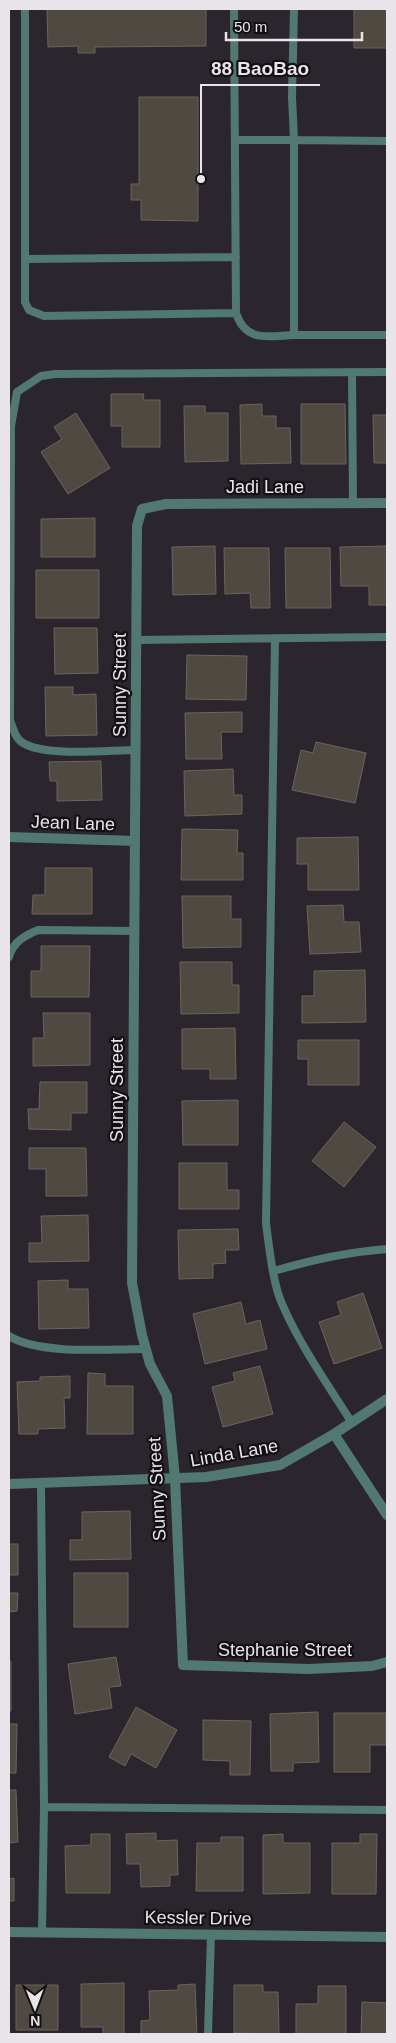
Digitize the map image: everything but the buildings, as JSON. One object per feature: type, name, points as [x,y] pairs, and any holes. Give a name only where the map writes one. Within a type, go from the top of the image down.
[{"type":"street","name":"Jadi Lane","points":[[142,508],[166,504],[387,503]]},
{"type":"street","name":"Sunny Street","points":[[142,508],[137,526],[132,1283],[150,1364],[167,1396],[175,1478],[182,1665]]},
{"type":"street","name":"Jean Lane","points":[[9,837],[135,841]]},
{"type":"street","name":"Linda Lane","points":[[9,1484],[206,1478],[280,1465],[334,1434],[387,1399]]},
{"type":"street","points":[[334,1434],[387,1515]]},
{"type":"street","name":"Stephanie Street","points":[[182,1665],[309,1669],[372,1666],[387,1662]]},
{"type":"street","name":"Kessler Drive","points":[[9,1932],[387,1937]]},
{"type":"lane","points":[[24,9],[25,302],[29,310],[44,316],[236,313]]},
{"type":"lane","points":[[234,9],[236,313],[240,326],[255,336],[387,335]]},
{"type":"lane","points":[[294,9],[292,97],[294,140],[294,335]]},
{"type":"lane","points":[[235,140],[387,141]]},
{"type":"lane","points":[[25,259],[236,257]]},
{"type":"lane","points":[[352,372],[353,503]]},
{"type":"lane","points":[[136,750],[49,750],[33,748],[22,742],[15,734],[10,720],[11,426],[17,392],[41,376],[55,374],[387,372]]},
{"type":"lane","points":[[137,640],[387,637]]},
{"type":"lane","points":[[275,638],[266,1223],[282,1305],[308,1353],[352,1422]]},
{"type":"lane","points":[[9,957],[15,943],[26,935],[38,930],[135,931]]},
{"type":"lane","points":[[274,1271],[305,1262],[355,1252],[387,1249]]},
{"type":"lane","points":[[9,1336],[26,1344],[45,1348],[146,1349]]},
{"type":"lane","points":[[41,1482],[44,1808],[42,1933]]},
{"type":"lane","points":[[44,1808],[387,1810]]},
{"type":"lane","points":[[208,2034],[211,1935]]},
{"type":"place","name":"88 BaoBao","points":[[201,179]]}]
